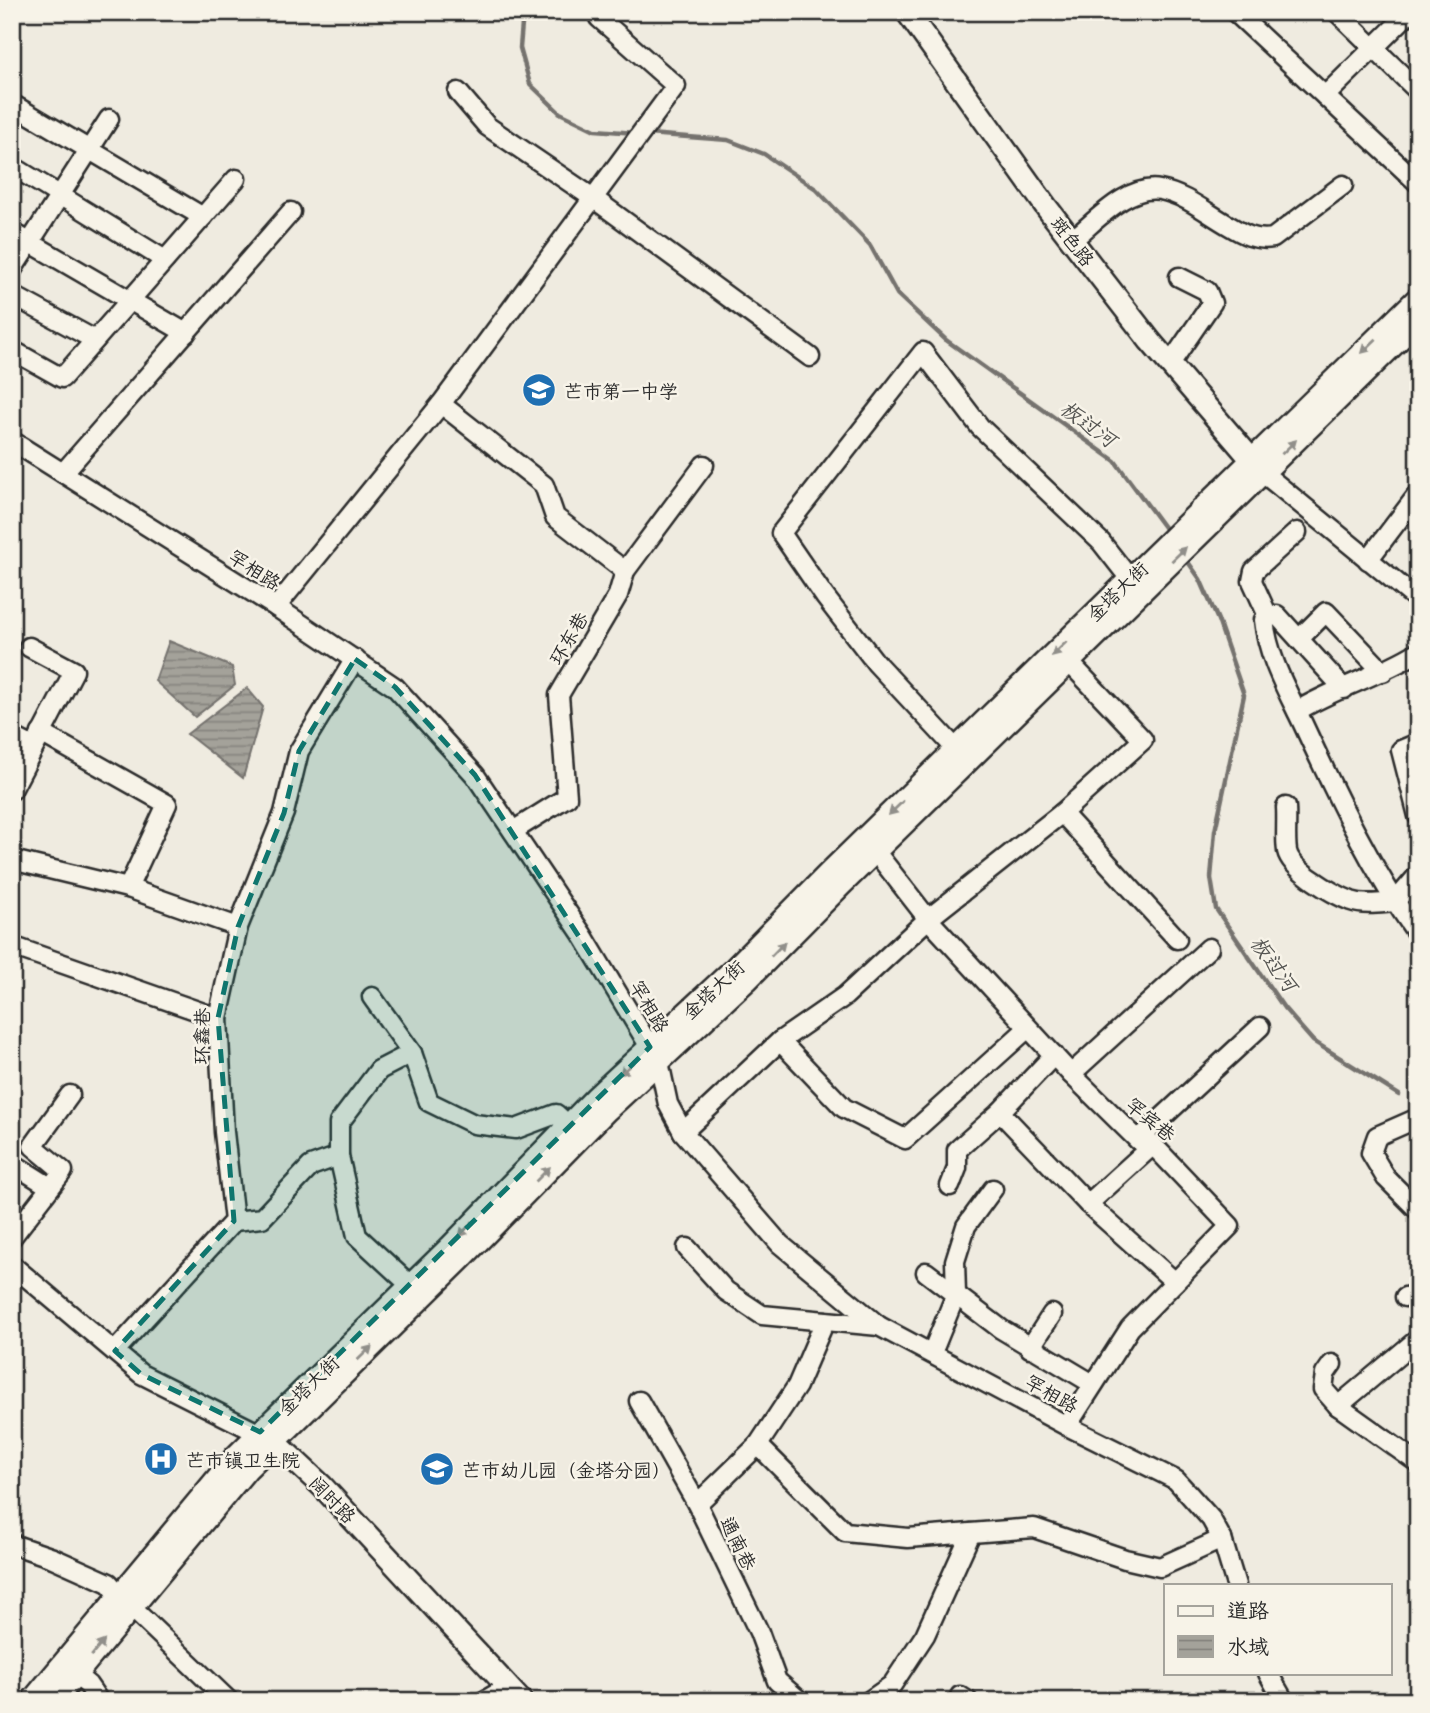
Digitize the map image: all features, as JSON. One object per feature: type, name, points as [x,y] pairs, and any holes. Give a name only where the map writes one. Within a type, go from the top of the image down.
[{"type":"main road","name":"斑色路","points":[[907,12],[1072,240],[1170,364],[1257,467]]},
{"type":"main road","name":"金塔大街","points":[[1257,467],[1418,298]]},
{"type":"main road","name":"金塔大街","points":[[267,1437],[462,1258],[607,1110],[735,968],[956,749],[1257,467],[1418,321]]},
{"type":"main road","name":"金塔大街","points":[[32,1701],[226,1493],[267,1437],[410,1285],[568,1125],[747,980],[1069,662],[1142,575]]},
{"type":"main road","name":"阔时路","points":[[267,1437],[322,1486],[514,1694]]},
{"type":"main road","name":"金塔大街","points":[[54,1701],[76,1675],[126,1602]]},
{"type":"street","points":[[276,607],[441,404],[676,86],[599,18],[598,12]]},
{"type":"street","points":[[1236,12],[1418,183]]},
{"type":"street","points":[[1337,12],[1418,91]]},
{"type":"street","points":[[1325,96],[1410,12]]},
{"type":"street","points":[[457,92],[487,126],[593,198],[810,357]]},
{"type":"street","points":[[12,104],[203,217]]},
{"type":"street","points":[[12,270],[109,118]]},
{"type":"street","points":[[12,166],[165,260]]},
{"type":"street","points":[[12,350],[62,379],[236,179]]},
{"type":"street","points":[[1072,240],[1125,198],[1138,192],[1157,189],[1175,195],[1247,236],[1263,240],[1273,238],[1343,185]]},
{"type":"street","points":[[63,473],[291,212]]},
{"type":"street","points":[[12,232],[186,333]]},
{"type":"street","points":[[1170,364],[1212,303],[1207,291],[1179,278]]},
{"type":"street","points":[[12,295],[95,340]]},
{"type":"street","points":[[956,749],[876,663],[825,597],[781,533],[923,352],[980,427],[1101,542],[1142,575]]},
{"type":"street","points":[[441,404],[544,485],[555,517],[625,571]]},
{"type":"street","name":"罕相路","points":[[12,441],[276,607],[395,687],[475,775],[582,934],[655,1054],[668,1104],[683,1132],[780,1244],[879,1326],[1067,1426],[1176,1480],[1211,1519],[1222,1539],[1236,1584]]},
{"type":"street","name":"环东巷","points":[[513,831],[567,797],[559,695],[618,595],[625,571],[704,465]]},
{"type":"street","points":[[1257,467],[1418,600]]},
{"type":"street","points":[[1368,560],[1418,494]]},
{"type":"street","points":[[1269,618],[1252,581],[1254,570],[1297,532]]},
{"type":"street","points":[[1299,639],[1326,612],[1383,672]]},
{"type":"street","points":[[1344,689],[1277,615],[1264,620],[1266,639],[1277,670],[1343,809],[1395,902],[1418,935]]},
{"type":"street","points":[[12,790],[74,671],[29,647]]},
{"type":"street","points":[[1297,711],[1311,702],[1383,672],[1418,652]]},
{"type":"street","name":"环鑫巷","points":[[234,1222],[224,1132],[218,1018],[238,927],[284,813],[299,751],[355,659]]},
{"type":"street","points":[[683,1132],[780,1041],[845,996],[928,919],[1062,813],[1143,740],[1069,662]]},
{"type":"street","points":[[12,736],[37,740],[167,804],[128,888]]},
{"type":"street","points":[[1418,743],[1401,750],[1418,816]]},
{"type":"street","points":[[1286,807],[1287,853],[1295,865],[1307,876],[1352,901],[1375,904],[1395,902],[1418,875]]},
{"type":"street","points":[[1062,813],[1177,939]]},
{"type":"street","name":"罕宾巷","points":[[875,851],[928,919],[1071,1074],[1146,1142],[1230,1226],[1130,1328],[1067,1426]]},
{"type":"street","points":[[12,860],[128,888],[238,927]]},
{"type":"street","points":[[12,946],[218,1018]]},
{"type":"street","points":[[1071,1074],[1209,948]]},
{"type":"street","points":[[372,997],[412,1053],[429,1102],[474,1124],[516,1129],[556,1114],[568,1125]]},
{"type":"street","points":[[1088,1204],[1260,1027]]},
{"type":"street","points":[[780,1041],[844,1108],[905,1139],[1028,1028]]},
{"type":"street","points":[[410,1285],[357,1236],[339,1156],[340,1122],[379,1070],[412,1053]]},
{"type":"street","points":[[950,1186],[957,1168],[957,1150],[1000,1112],[1054,1055]]},
{"type":"street","points":[[12,1237],[63,1171],[33,1146],[70,1095]]},
{"type":"street","points":[[1000,1112],[1088,1204],[1175,1282]]},
{"type":"street","points":[[1418,1118],[1377,1136],[1371,1153],[1387,1178],[1418,1210]]},
{"type":"street","points":[[115,1352],[234,1222],[262,1218],[311,1166],[339,1156]]},
{"type":"street","points":[[12,1163],[50,1187]]},
{"type":"street","points":[[932,1353],[956,1294],[955,1261],[966,1226],[993,1189]]},
{"type":"street","points":[[687,1248],[726,1291],[762,1315],[879,1326]]},
{"type":"street","name":"阔时路","points":[[12,1265],[141,1374],[267,1437]]},
{"type":"street","points":[[926,1272],[1000,1329],[1093,1384]]},
{"type":"street","points":[[1030,1348],[1052,1314]]},
{"type":"street","points":[[697,1504],[758,1444],[797,1387],[825,1321]]},
{"type":"street","points":[[1338,1406],[1418,1339]]},
{"type":"street","points":[[1332,1364],[1325,1374],[1323,1390],[1338,1406],[1418,1464]]},
{"type":"street","name":"通南巷","points":[[639,1401],[697,1504],[759,1632],[777,1681],[800,1701]]},
{"type":"street","points":[[758,1444],[845,1532],[908,1538],[1034,1528],[1125,1559],[1160,1567],[1222,1539]]},
{"type":"street","points":[[869,1701],[892,1685],[925,1635],[971,1533]]},
{"type":"street","points":[[12,1544],[53,1558],[109,1583],[229,1701]]},
{"type":"street","points":[[1269,1674],[1284,1701]]},
{"type":"street","points":[[76,1675],[88,1685],[99,1701]]},
{"type":"street","points":[[484,1701],[514,1694]]},
{"type":"highlighted area","points":[[355,659],[395,687],[475,775],[650,1047],[260,1432],[141,1374],[115,1351],[234,1221],[218,1018],[238,927],[284,813],[299,751]]},
{"type":"water","points":[[169,641],[232,667],[235,685],[195,717],[155,681]]},
{"type":"water","points":[[247,688],[263,707],[243,778],[187,734]]},
{"type":"waterway","name":"板过河","points":[[523,12],[520,48],[530,84],[560,113],[595,130],[636,133]]},
{"type":"waterway","name":"板过河","points":[[648,134],[728,140],[764,154],[816,189],[870,245],[897,294],[946,340],[1115,461],[1169,534]]},
{"type":"waterway","name":"板过河","points":[[1186,559],[1200,579],[1218,620],[1244,695],[1215,831],[1211,878],[1216,909],[1284,1008],[1313,1041],[1399,1095]]},
{"type":"place","name":"芒市第一中学","points":[[539,390]]},
{"type":"place","name":"芒市镇卫生院","points":[[161,1459]]},
{"type":"place","name":"芒市幼儿园（金塔分园）","points":[[437,1469]]}]
